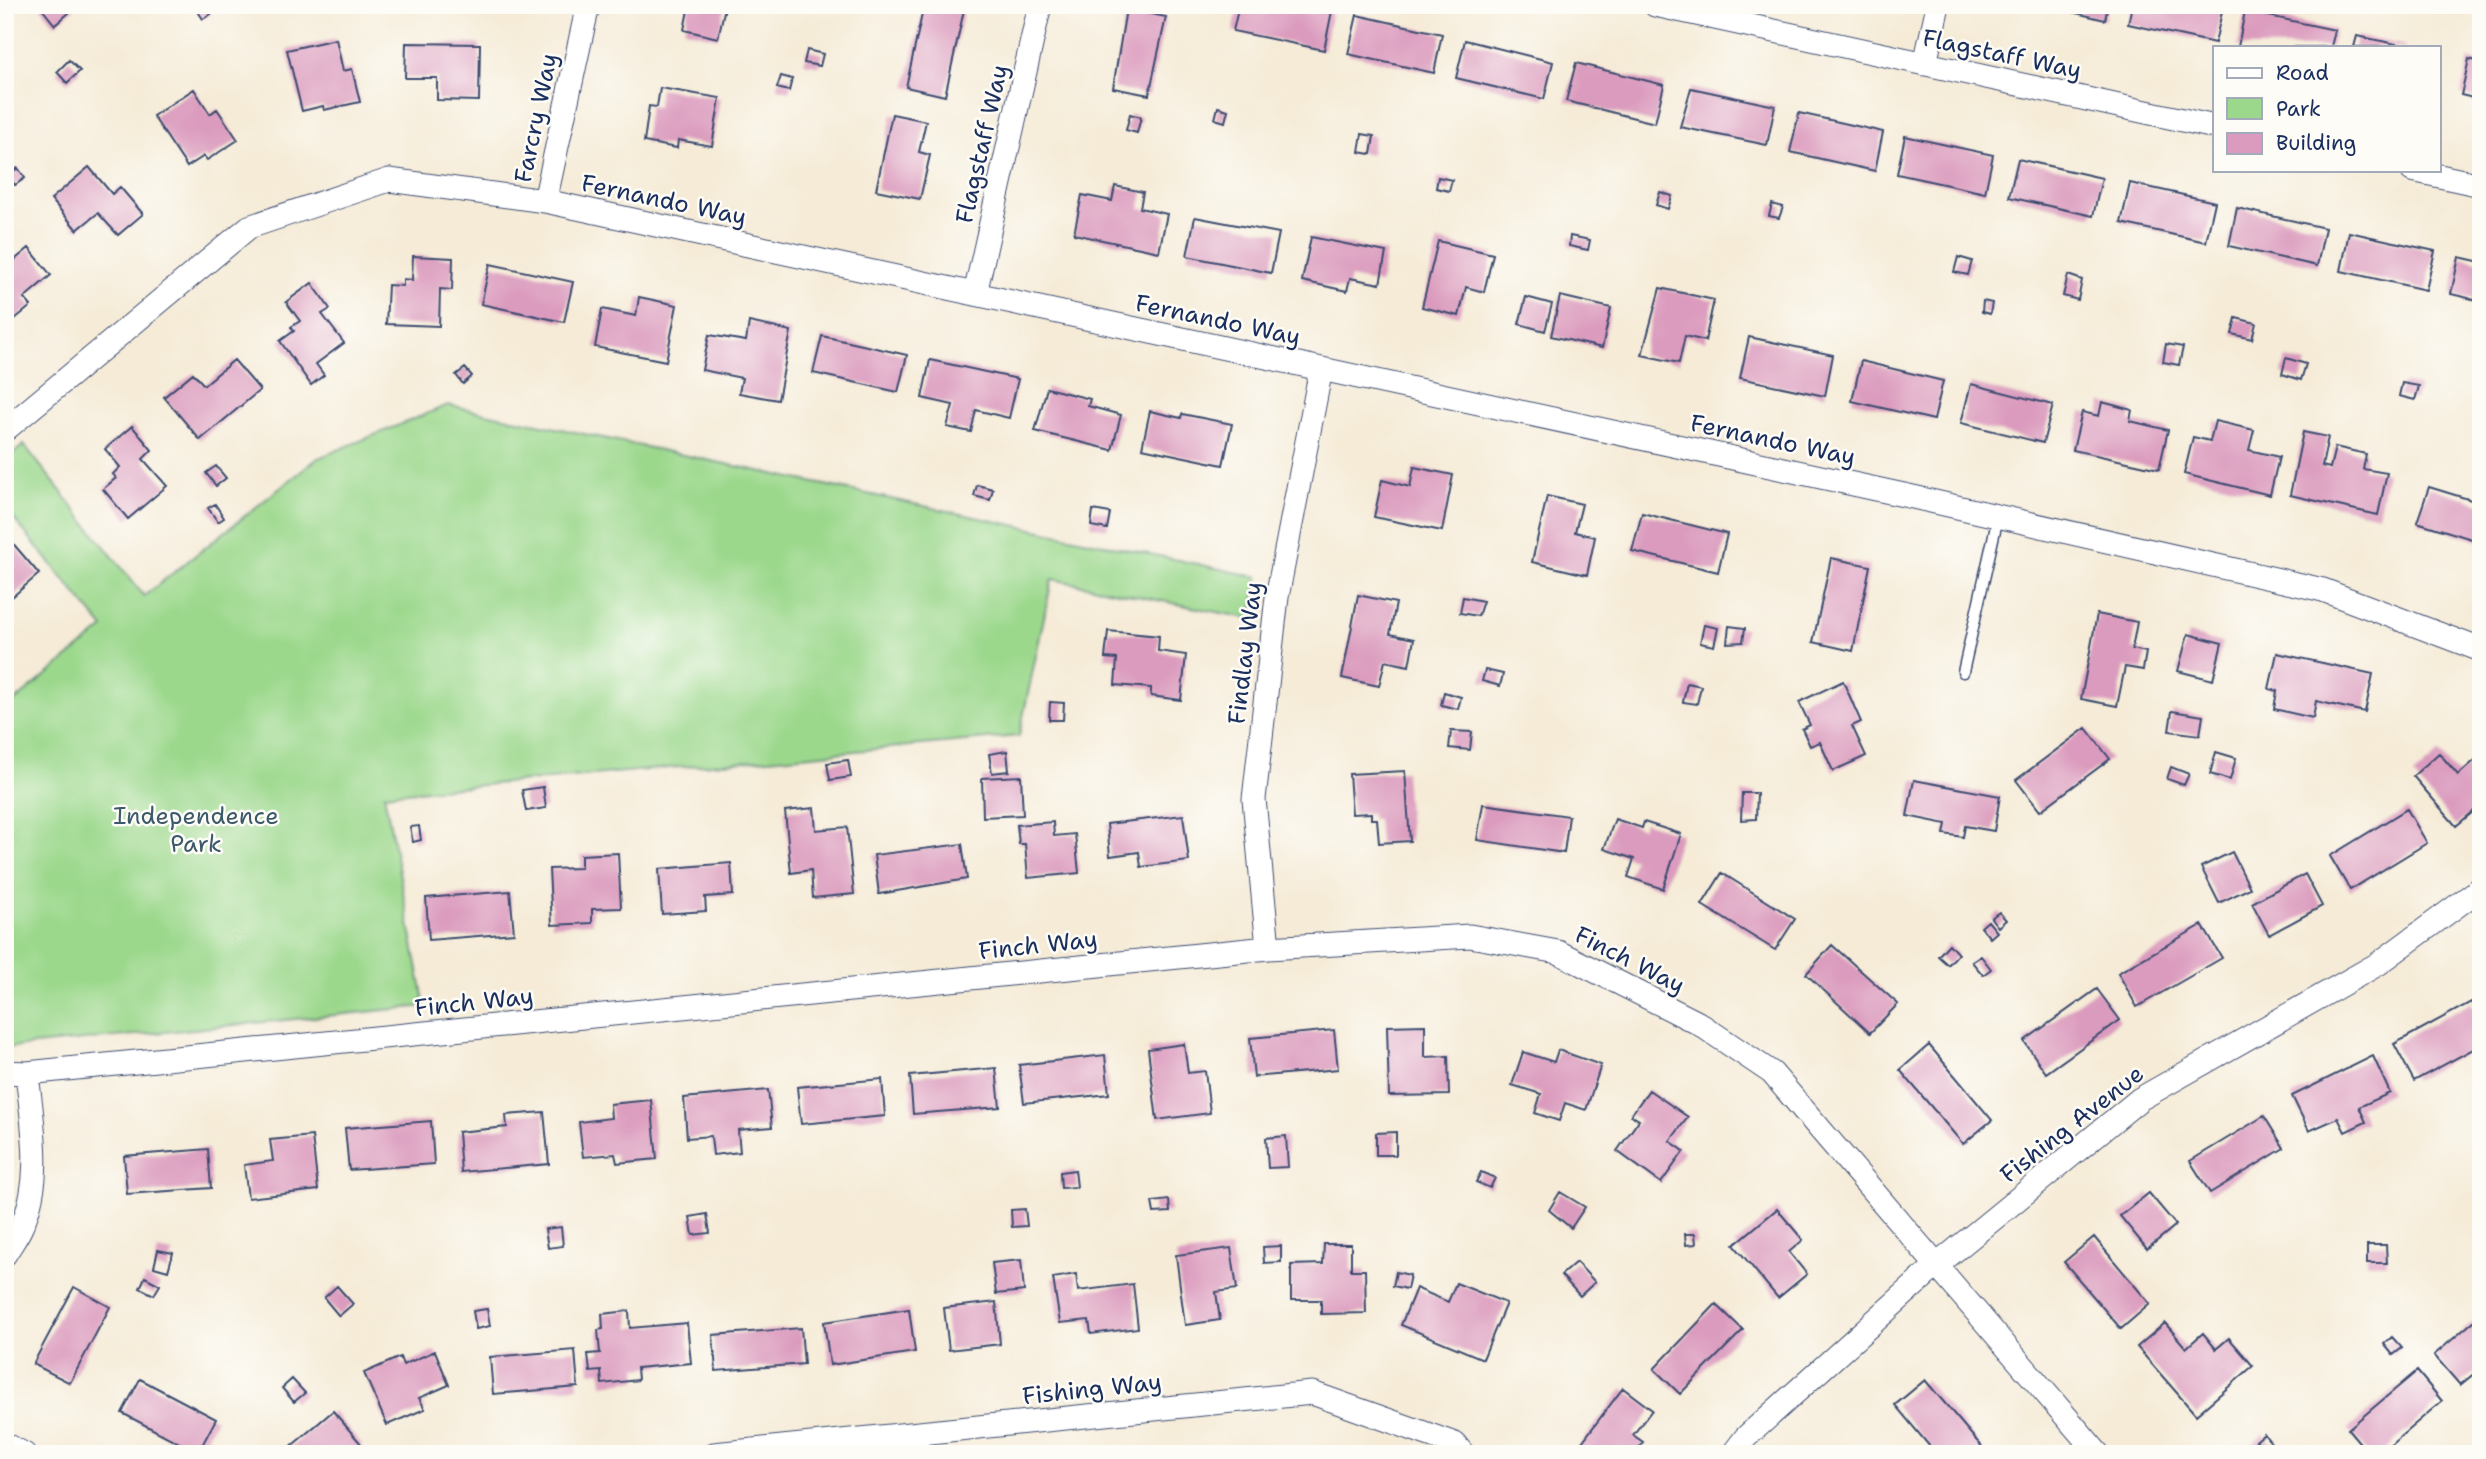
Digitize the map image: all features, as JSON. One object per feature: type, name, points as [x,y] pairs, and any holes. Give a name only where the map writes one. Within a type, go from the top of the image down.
[{"type":"street","name":"Farcry Way","points":[[545,201],[588,5]]},
{"type":"street","name":"Flagstaff Way","points":[[975,295],[1040,5]]},
{"type":"street","name":"Flagstaff Way","points":[[1655,5],[2213,127]]},
{"type":"street","points":[[1925,64],[1938,5]]},
{"type":"street","points":[[2421,172],[2481,185]]},
{"type":"street","name":"Fernando Way","points":[[5,430],[249,228],[389,180],[545,201],[2323,590],[2481,650]]},
{"type":"street","name":"Findlay Way","points":[[1268,948],[1254,799],[1277,597],[1321,369]]},
{"type":"street","name":"Fishing Avenue","points":[[1733,1454],[1746,1437],[1937,1265],[2140,1099],[2378,964],[2481,888]]},
{"type":"street","name":"Finch Way","points":[[16,1073],[1268,948],[1470,936],[1558,952],[1698,1023],[1772,1073],[2098,1454]]},
{"type":"street","points":[[5,1254],[22,1226],[32,1194],[36,1155],[16,1073]]},
{"type":"street","name":"Fishing Way","points":[[714,1454],[1312,1393],[1455,1444],[1464,1454]]},
{"type":"street","points":[[5,1444],[24,1454]]},
{"type":"lane","points":[[1963,672],[1998,517]]},
{"type":"green space","name":"Independence Park","points":[[448,405],[1258,577],[1252,619],[1052,579],[1019,736],[384,794],[425,1006],[5,1048],[5,709],[104,628],[5,508],[5,460],[24,445],[144,596],[318,458]]},
{"type":"building","points":[[39,5],[78,5],[55,25]]},
{"type":"building","points":[[208,5],[211,14],[203,19],[197,10]]},
{"type":"building","points":[[689,5],[730,5],[730,8],[725,7],[718,38],[684,30]]},
{"type":"building","points":[[924,5],[964,10],[945,96],[906,87]]},
{"type":"building","points":[[1239,5],[1306,5],[1332,11],[1324,50],[1233,31]]},
{"type":"building","points":[[2043,5],[2108,5],[2105,20]]},
{"type":"building","points":[[2132,5],[2223,7],[2215,43],[2128,24]]},
{"type":"building","points":[[1126,9],[1166,17],[1149,95],[1113,88]]},
{"type":"building","points":[[2245,11],[2335,30],[2331,46],[2238,46]]},
{"type":"building","points":[[1357,15],[1442,34],[1434,73],[1348,54]]},
{"type":"building","points":[[2357,36],[2406,46],[2354,46]]},
{"type":"building","points":[[336,39],[343,71],[352,69],[360,102],[324,110],[323,106],[302,111],[287,50]]},
{"type":"building","points":[[1465,40],[1553,62],[1544,99],[1456,78]]},
{"type":"building","points":[[406,43],[480,44],[479,101],[437,100],[437,78],[405,78]]},
{"type":"building","points":[[807,50],[823,54],[820,66],[804,63]]},
{"type":"building","points":[[2469,59],[2481,62],[2481,100],[2461,95]]},
{"type":"building","points":[[69,60],[80,71],[67,83],[57,72]]},
{"type":"building","points":[[1576,63],[1664,85],[1655,123],[1566,101]]},
{"type":"building","points":[[781,76],[792,79],[789,91],[777,88]]},
{"type":"building","points":[[660,88],[720,98],[712,146],[678,140],[677,148],[644,142],[649,106],[657,107]]},
{"type":"building","points":[[1691,88],[1775,106],[1767,145],[1680,127]]},
{"type":"building","points":[[194,89],[210,114],[217,109],[238,140],[207,160],[204,156],[187,167],[153,116]]},
{"type":"building","points":[[1218,107],[1228,110],[1225,122],[1215,119]]},
{"type":"building","points":[[1799,113],[1883,132],[1875,171],[1790,152]]},
{"type":"building","points":[[892,114],[926,121],[919,152],[930,155],[920,199],[876,190]]},
{"type":"building","points":[[1130,114],[1141,117],[1137,133],[1126,130]]},
{"type":"building","points":[[1362,134],[1374,136],[1371,154],[1359,152]]},
{"type":"building","points":[[1905,136],[1993,155],[1985,193],[1897,174]]},
{"type":"building","points":[[2018,159],[2102,178],[2093,216],[2009,197]]},
{"type":"building","points":[[89,167],[112,194],[120,187],[143,214],[118,235],[98,213],[77,230],[51,199]]},
{"type":"building","points":[[18,168],[25,178],[15,185],[8,175]]},
{"type":"building","points":[[1438,177],[1452,180],[1449,191],[1436,188]]},
{"type":"building","points":[[2130,183],[2215,202],[2206,242],[2121,223]]},
{"type":"building","points":[[1115,186],[1143,192],[1140,208],[1167,214],[1159,252],[1074,234],[1082,195],[1112,201]]},
{"type":"building","points":[[1660,192],[1672,196],[1668,209],[1656,205]]},
{"type":"building","points":[[1772,204],[1783,207],[1779,218],[1769,216]]},
{"type":"building","points":[[2237,208],[2325,228],[2317,266],[2229,246]]},
{"type":"building","points":[[1195,217],[1279,233],[1271,273],[1187,256]]},
{"type":"building","points":[[2349,232],[2435,251],[2426,290],[2341,271]]},
{"type":"building","points":[[1570,236],[1590,240],[1588,250],[1569,246]]},
{"type":"building","points":[[1311,237],[1386,252],[1380,284],[1350,278],[1347,291],[1302,281]]},
{"type":"building","points":[[1438,241],[1493,254],[1484,292],[1466,287],[1459,316],[1422,307]]},
{"type":"building","points":[[29,248],[51,275],[24,298],[31,306],[5,327],[5,268]]},
{"type":"building","points":[[413,256],[453,258],[452,290],[440,289],[439,326],[386,324],[388,285],[403,286],[403,279],[412,280]]},
{"type":"building","points":[[1958,257],[1972,261],[1968,275],[1954,272]]},
{"type":"building","points":[[2459,257],[2481,262],[2481,301],[2451,294]]},
{"type":"building","points":[[490,264],[573,282],[564,322],[481,304]]},
{"type":"building","points":[[2068,275],[2082,280],[2078,300],[2063,296]]},
{"type":"building","points":[[312,283],[330,309],[322,314],[344,343],[316,364],[324,375],[311,385],[280,341],[294,331],[291,327],[300,321],[286,302]]},
{"type":"building","points":[[1660,288],[1714,300],[1705,341],[1685,336],[1679,363],[1642,355]]},
{"type":"building","points":[[1560,296],[1611,308],[1602,348],[1551,336]]},
{"type":"building","points":[[639,297],[677,305],[666,361],[595,347],[602,309],[636,316]]},
{"type":"building","points":[[1526,297],[1552,304],[1545,331],[1519,324]]},
{"type":"building","points":[[1983,301],[1992,303],[1990,314],[1982,312]]},
{"type":"building","points":[[2236,318],[2256,323],[2252,339],[2232,334]]},
{"type":"building","points":[[749,322],[791,331],[778,400],[739,393],[742,378],[702,370],[709,335],[746,341]]},
{"type":"building","points":[[822,336],[907,355],[898,392],[813,373]]},
{"type":"building","points":[[1749,337],[1833,355],[1825,396],[1740,378]]},
{"type":"building","points":[[2166,344],[2183,347],[2179,365],[2163,362]]},
{"type":"building","points":[[2286,358],[2306,364],[2301,380],[2282,374]]},
{"type":"building","points":[[234,360],[260,390],[200,440],[164,397],[193,373],[204,385]]},
{"type":"building","points":[[930,360],[1018,379],[1009,418],[976,410],[971,432],[947,427],[953,405],[922,398]]},
{"type":"building","points":[[1861,361],[1943,381],[1934,420],[1852,401]]},
{"type":"building","points":[[465,368],[472,376],[463,384],[456,375]]},
{"type":"building","points":[[2402,383],[2419,386],[2415,400],[2399,396]]},
{"type":"building","points":[[1971,384],[2053,405],[2043,443],[1961,423]]},
{"type":"building","points":[[1047,388],[1090,399],[1088,406],[1121,415],[1112,450],[1035,431]]},
{"type":"building","points":[[2102,402],[2132,410],[2130,421],[2168,430],[2159,469],[2073,450],[2082,412],[2099,416]]},
{"type":"building","points":[[1150,411],[1232,424],[1223,465],[1142,448]]},
{"type":"building","points":[[2215,421],[2254,430],[2249,450],[2279,457],[2270,495],[2184,474],[2193,437],[2210,441]]},
{"type":"building","points":[[132,426],[152,450],[143,459],[167,486],[128,519],[103,489],[116,478],[113,474],[120,467],[105,449]]},
{"type":"building","points":[[2303,432],[2328,437],[2322,466],[2330,468],[2335,447],[2366,454],[2363,469],[2387,473],[2378,515],[2290,495]]},
{"type":"building","points":[[216,466],[226,478],[216,486],[206,473]]},
{"type":"building","points":[[1414,467],[1453,475],[1442,531],[1374,517],[1382,480],[1410,487]]},
{"type":"building","points":[[977,485],[993,489],[990,500],[974,496]]},
{"type":"building","points":[[2429,487],[2481,503],[2481,542],[2417,522]]},
{"type":"building","points":[[1547,496],[1582,504],[1575,532],[1595,537],[1587,575],[1532,562]]},
{"type":"building","points":[[215,504],[224,518],[218,522],[208,508]]},
{"type":"building","points":[[1093,510],[1110,513],[1107,529],[1091,526]]},
{"type":"building","points":[[1642,513],[1727,534],[1718,572],[1632,551]]},
{"type":"building","points":[[5,534],[39,574],[5,603]]},
{"type":"building","points":[[1831,558],[1870,566],[1853,651],[1813,642]]},
{"type":"building","points":[[1358,595],[1396,603],[1390,634],[1414,639],[1409,666],[1385,661],[1379,686],[1342,678]]},
{"type":"building","points":[[1463,597],[1483,601],[1478,616],[1460,613]]},
{"type":"building","points":[[2097,614],[2137,622],[2132,649],[2146,652],[2143,670],[2125,667],[2117,706],[2081,699]]},
{"type":"building","points":[[1704,625],[1718,628],[1714,646],[1700,643]]},
{"type":"building","points":[[1729,626],[1745,628],[1743,642],[1727,643]]},
{"type":"building","points":[[1108,631],[1159,636],[1158,651],[1186,655],[1181,700],[1151,696],[1151,688],[1115,685],[1117,659],[1105,658]]},
{"type":"building","points":[[2188,634],[2222,643],[2213,680],[2178,671]]},
{"type":"building","points":[[2277,653],[2373,674],[2365,712],[2316,701],[2313,718],[2274,709],[2277,691],[2269,689]]},
{"type":"building","points":[[1485,670],[1503,674],[1500,686],[1482,681]]},
{"type":"building","points":[[1843,681],[1861,722],[1852,726],[1866,756],[1833,771],[1820,742],[1810,746],[1802,729],[1810,725],[1799,702]]},
{"type":"building","points":[[1687,683],[1701,686],[1697,704],[1683,702]]},
{"type":"building","points":[[1444,692],[1461,697],[1458,709],[1441,705]]},
{"type":"building","points":[[1050,702],[1064,703],[1063,720],[1049,720]]},
{"type":"building","points":[[2172,711],[2203,716],[2200,735],[2169,731]]},
{"type":"building","points":[[2086,728],[2110,759],[2040,811],[2016,780]]},
{"type":"building","points":[[1451,731],[1472,732],[1470,750],[1449,748]]},
{"type":"building","points":[[1007,751],[1009,771],[992,773],[989,754]]},
{"type":"building","points":[[2216,752],[2236,758],[2230,780],[2210,774]]},
{"type":"building","points":[[2439,753],[2458,775],[2481,755],[2481,805],[2456,826],[2413,776]]},
{"type":"building","points":[[848,760],[851,777],[830,780],[827,763]]},
{"type":"building","points":[[2171,767],[2189,774],[2184,785],[2167,779]]},
{"type":"building","points":[[1405,771],[1410,841],[1379,843],[1377,819],[1371,819],[1371,813],[1352,814],[1349,774]]},
{"type":"building","points":[[1021,776],[1023,815],[983,817],[982,778]]},
{"type":"building","points":[[1914,780],[2000,796],[1994,831],[1965,826],[1963,837],[1944,834],[1946,824],[1907,816]]},
{"type":"building","points":[[543,787],[546,808],[526,811],[522,790]]},
{"type":"building","points":[[1742,793],[1757,793],[1756,819],[1741,820]]},
{"type":"building","points":[[1483,804],[1569,816],[1564,853],[1477,840]]},
{"type":"building","points":[[814,808],[816,830],[847,827],[854,894],[813,898],[811,870],[791,873],[785,811]]},
{"type":"building","points":[[2407,809],[2427,843],[2350,890],[2330,856]]},
{"type":"building","points":[[1183,815],[1189,861],[1141,867],[1139,852],[1110,856],[1107,824]]},
{"type":"building","points":[[1615,819],[1642,828],[1644,822],[1681,834],[1663,889],[1628,877],[1634,859],[1604,849]]},
{"type":"building","points":[[1053,822],[1054,836],[1075,834],[1079,873],[1028,878],[1025,844],[1019,844],[1017,825]]},
{"type":"building","points":[[419,826],[421,840],[413,842],[410,827]]},
{"type":"building","points":[[962,844],[967,879],[879,894],[874,855]]},
{"type":"building","points":[[2232,852],[2250,888],[2219,903],[2201,867]]},
{"type":"building","points":[[618,853],[621,908],[592,909],[592,923],[552,925],[549,869],[581,868],[581,855]]},
{"type":"building","points":[[731,863],[733,895],[705,897],[706,911],[662,914],[659,869]]},
{"type":"building","points":[[1722,873],[1795,919],[1775,950],[1702,905]]},
{"type":"building","points":[[2305,874],[2322,906],[2269,935],[2252,903]]},
{"type":"building","points":[[510,891],[514,933],[429,940],[426,898]]},
{"type":"building","points":[[1999,912],[2006,920],[1998,927],[1991,918]]},
{"type":"building","points":[[1988,921],[1997,932],[1990,938],[1981,927]]},
{"type":"building","points":[[2202,925],[2222,958],[2137,1007],[2118,973]]},
{"type":"building","points":[[1949,944],[1958,954],[1948,965],[1938,956]]},
{"type":"building","points":[[1832,945],[1898,1004],[1870,1033],[1806,974]]},
{"type":"building","points":[[1981,956],[1991,969],[1983,975],[1972,962]]},
{"type":"building","points":[[2097,989],[2120,1020],[2046,1073],[2024,1041]]},
{"type":"building","points":[[2471,1002],[2481,1019],[2481,1045],[2414,1081],[2394,1044]]},
{"type":"building","points":[[1425,1025],[1425,1057],[1448,1056],[1449,1095],[1389,1096],[1387,1026]]},
{"type":"building","points":[[1334,1030],[1338,1069],[1254,1077],[1250,1038]]},
{"type":"building","points":[[1184,1044],[1188,1073],[1205,1071],[1210,1113],[1157,1120],[1148,1049]]},
{"type":"building","points":[[1929,1045],[1992,1120],[1963,1144],[1900,1070]]},
{"type":"building","points":[[1558,1050],[1601,1065],[1586,1110],[1565,1103],[1559,1121],[1535,1113],[1541,1094],[1512,1085],[1523,1052],[1554,1062]]},
{"type":"building","points":[[1105,1055],[1109,1094],[1024,1103],[1019,1065]]},
{"type":"building","points":[[2373,1056],[2390,1093],[2359,1107],[2366,1122],[2345,1132],[2338,1118],[2309,1131],[2292,1096]]},
{"type":"building","points":[[996,1068],[1000,1107],[913,1114],[910,1076]]},
{"type":"building","points":[[882,1079],[885,1116],[801,1124],[797,1087]]},
{"type":"building","points":[[768,1090],[772,1127],[738,1130],[740,1152],[713,1155],[711,1136],[687,1138],[684,1098]]},
{"type":"building","points":[[1649,1090],[1688,1117],[1670,1141],[1684,1151],[1661,1183],[1617,1151],[1639,1120],[1631,1115]]},
{"type":"building","points":[[651,1100],[657,1159],[617,1163],[615,1154],[583,1157],[579,1122],[611,1118],[610,1104]]},
{"type":"building","points":[[544,1112],[549,1164],[461,1172],[458,1132],[507,1127],[506,1115]]},
{"type":"building","points":[[2264,1116],[2284,1148],[2210,1193],[2190,1161]]},
{"type":"building","points":[[431,1121],[434,1164],[349,1170],[345,1128]]},
{"type":"building","points":[[1396,1132],[1396,1155],[1376,1155],[1376,1133]]},
{"type":"building","points":[[312,1136],[318,1190],[248,1198],[244,1165],[273,1161],[270,1140]]},
{"type":"building","points":[[1286,1136],[1288,1167],[1268,1168],[1266,1138]]},
{"type":"building","points":[[208,1149],[211,1188],[127,1194],[124,1156]]},
{"type":"building","points":[[1075,1170],[1077,1187],[1061,1188],[1060,1172]]},
{"type":"building","points":[[1481,1172],[1495,1178],[1490,1188],[1476,1182]]},
{"type":"building","points":[[1560,1192],[1585,1207],[1571,1228],[1549,1210]]},
{"type":"building","points":[[2149,1193],[2176,1225],[2147,1249],[2120,1216]]},
{"type":"building","points":[[1169,1200],[1170,1212],[1154,1213],[1152,1202]]},
{"type":"building","points":[[1025,1209],[1027,1226],[1012,1227],[1011,1210]]},
{"type":"building","points":[[1777,1209],[1803,1240],[1789,1252],[1807,1274],[1778,1298],[1734,1245]]},
{"type":"building","points":[[707,1214],[710,1233],[693,1235],[690,1217]]},
{"type":"building","points":[[561,1227],[563,1246],[548,1248],[545,1229]]},
{"type":"building","points":[[1685,1234],[1695,1234],[1696,1244],[1686,1245]]},
{"type":"building","points":[[2094,1237],[2150,1304],[2121,1329],[2064,1262]]},
{"type":"building","points":[[1324,1244],[1351,1244],[1351,1270],[1365,1270],[1366,1313],[1321,1314],[1321,1300],[1291,1300],[1291,1265],[1323,1264]]},
{"type":"building","points":[[2367,1245],[2386,1245],[2387,1263],[2367,1263]]},
{"type":"building","points":[[1281,1246],[1281,1262],[1264,1263],[1263,1247]]},
{"type":"building","points":[[1231,1248],[1237,1289],[1216,1292],[1220,1320],[1185,1325],[1176,1255]]},
{"type":"building","points":[[158,1250],[173,1253],[168,1271],[154,1267]]},
{"type":"building","points":[[1021,1260],[1024,1291],[996,1294],[992,1263]]},
{"type":"building","points":[[1576,1262],[1595,1282],[1580,1296],[1561,1275]]},
{"type":"building","points":[[1396,1272],[1410,1275],[1407,1289],[1393,1286]]},
{"type":"building","points":[[1076,1274],[1078,1291],[1133,1284],[1138,1328],[1091,1334],[1089,1320],[1060,1323],[1053,1278]]},
{"type":"building","points":[[145,1277],[160,1285],[154,1295],[140,1288]]},
{"type":"building","points":[[1456,1283],[1506,1303],[1483,1359],[1401,1325],[1416,1288],[1448,1302]]},
{"type":"building","points":[[337,1286],[353,1304],[339,1316],[324,1298]]},
{"type":"building","points":[[74,1287],[110,1307],[70,1383],[33,1364]]},
{"type":"building","points":[[996,1302],[1000,1344],[949,1350],[944,1308]]},
{"type":"building","points":[[1716,1304],[1743,1330],[1680,1394],[1654,1369]]},
{"type":"building","points":[[487,1309],[490,1326],[476,1329],[473,1311]]},
{"type":"building","points":[[909,1309],[915,1352],[830,1365],[824,1322]]},
{"type":"building","points":[[629,1311],[630,1328],[687,1323],[691,1363],[637,1368],[638,1380],[602,1384],[601,1371],[590,1372],[588,1354],[600,1353],[598,1330],[603,1329],[602,1314]]},
{"type":"building","points":[[2481,1315],[2481,1368],[2460,1385],[2434,1355]]},
{"type":"building","points":[[2165,1323],[2186,1348],[2203,1333],[2216,1349],[2229,1338],[2253,1366],[2196,1415],[2137,1347]]},
{"type":"building","points":[[801,1328],[804,1364],[716,1371],[713,1335]]},
{"type":"building","points":[[2392,1337],[2402,1348],[2393,1355],[2384,1344]]},
{"type":"building","points":[[575,1350],[578,1387],[493,1394],[490,1357]]},
{"type":"building","points":[[435,1351],[449,1385],[419,1398],[425,1409],[387,1425],[364,1373],[400,1357],[403,1365]]},
{"type":"building","points":[[2417,1371],[2442,1401],[2380,1454],[2369,1454],[2348,1429]]},
{"type":"building","points":[[140,1379],[216,1419],[198,1453],[122,1413]]},
{"type":"building","points":[[292,1379],[305,1393],[294,1402],[282,1388]]},
{"type":"building","points":[[1925,1380],[1982,1447],[1974,1454],[1936,1454],[1895,1405]]},
{"type":"building","points":[[1623,1388],[1652,1410],[1633,1435],[1643,1442],[1634,1454],[1582,1454],[1576,1450]]},
{"type":"building","points":[[333,1411],[362,1445],[352,1454],[282,1454]]},
{"type":"building","points":[[2264,1434],[2280,1454],[2241,1454]]}]
